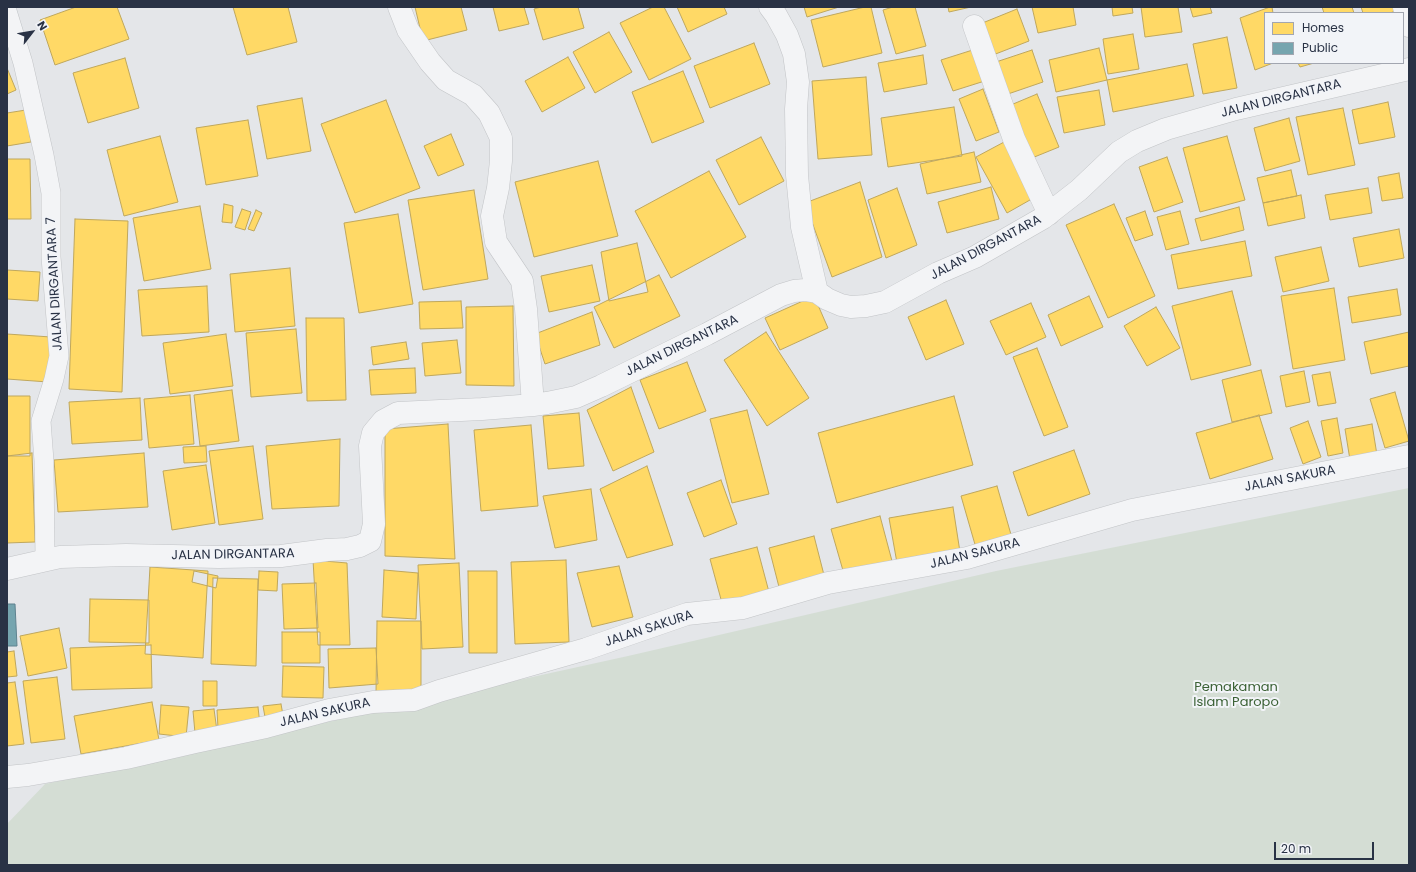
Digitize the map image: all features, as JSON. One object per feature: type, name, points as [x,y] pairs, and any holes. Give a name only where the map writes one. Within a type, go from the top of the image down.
[{"type":"street","points":[[399,7],[408,30],[430,62],[446,80],[473,95],[489,113],[501,138],[501,161],[498,188],[492,216],[496,242],[522,281],[526,309],[533,405]]},
{"type":"street","points":[[770,7],[787,35],[794,54],[798,82],[796,109],[797,175],[802,226],[817,292]]},
{"type":"street","points":[[1404,7],[1409,26]]},
{"type":"street","points":[[974,26],[1014,139],[1049,214]]},
{"type":"street","name":"JALAN DIRGANTARA","points":[[7,569],[60,557],[126,555],[219,557],[281,556],[347,549],[360,546],[370,541],[374,524],[370,446],[373,433],[383,421],[398,413],[533,405],[576,397],[707,334],[780,295],[794,291],[805,290],[817,292],[827,299],[841,305],[851,307],[885,302],[938,273],[975,257],[1049,214],[1079,190],[1119,152],[1137,141],[1166,129],[1236,109],[1409,69]]},
{"type":"street","name":"JALAN SAKURA","points":[[7,778],[126,758],[266,727],[329,710],[373,702],[414,700],[439,690],[586,649],[687,614],[743,608],[828,583],[967,558],[1132,510],[1409,456]]},
{"type":"lane","name":"JALAN DIRGANTARA 7","points":[[7,11],[23,63],[51,193],[51,256],[59,356],[42,421],[46,560]]},
{"type":"green space","name":"Pemakaman Islam Paropo","points":[[1409,488],[1409,865],[7,865],[7,824],[45,784],[628,656],[996,571]]},
{"type":"building: Homes","points":[[76,7],[117,7],[129,39],[55,65],[40,20]]},
{"type":"building: Homes","points":[[233,7],[288,7],[297,42],[247,55]]},
{"type":"building: Homes","points":[[415,7],[461,7],[467,30],[423,41]]},
{"type":"building: Homes","points":[[493,7],[524,7],[529,24],[499,31]]},
{"type":"building: Homes","points":[[541,7],[578,7],[584,28],[543,40],[534,9]]},
{"type":"building: Homes","points":[[653,7],[664,7],[691,59],[649,80],[620,23]]},
{"type":"building: Homes","points":[[677,7],[724,7],[727,14],[688,32]]},
{"type":"building: Homes","points":[[804,7],[839,7],[807,17]]},
{"type":"building: Homes","points":[[865,7],[871,7],[882,53],[823,67],[811,20]]},
{"type":"building: Homes","points":[[893,7],[915,7],[926,46],[896,54],[883,10]]},
{"type":"building: Homes","points":[[948,7],[971,7],[949,12]]},
{"type":"building: Homes","points":[[1032,7],[1073,7],[1076,25],[1038,33]]},
{"type":"building: Homes","points":[[1112,7],[1132,7],[1133,13],[1113,16]]},
{"type":"building: Homes","points":[[1141,7],[1178,7],[1182,32],[1145,37]]},
{"type":"building: Homes","points":[[1190,7],[1210,7],[1212,13],[1193,17]]},
{"type":"building: Homes","points":[[1272,7],[1273,12],[1264,12],[1264,64],[1270,64],[1255,70],[1240,18]]},
{"type":"building: Homes","points":[[1322,7],[1352,7],[1354,12],[1324,12]]},
{"type":"building: Homes","points":[[1361,7],[1397,7],[1398,10],[1393,12],[1363,12]]},
{"type":"building: Homes","points":[[1017,9],[1029,41],[993,55],[980,24]]},
{"type":"building: Homes","points":[[609,32],[632,72],[595,93],[573,52]]},
{"type":"building: Homes","points":[[1133,34],[1139,69],[1108,74],[1103,39]]},
{"type":"building: Homes","points":[[1227,37],[1237,88],[1203,94],[1193,44]]},
{"type":"building: Homes","points":[[754,43],[770,84],[710,108],[694,66]]},
{"type":"building: Homes","points":[[979,48],[991,79],[953,91],[941,60]]},
{"type":"building: Homes","points":[[1099,48],[1107,80],[1056,92],[1049,60]]},
{"type":"building: Homes","points":[[1032,50],[1043,82],[1005,95],[993,63]]},
{"type":"building: Homes","points":[[923,55],[927,84],[884,92],[878,63]]},
{"type":"building: Homes","points":[[568,57],[585,88],[542,112],[525,81]]},
{"type":"building: Homes","points":[[125,58],[139,108],[88,123],[73,73]]},
{"type":"building: Homes","points":[[1187,64],[1194,96],[1113,112],[1107,80]]},
{"type":"building: Homes","points":[[1298,64],[1310,64],[1300,67]]},
{"type":"building: Homes","points":[[7,68],[16,90],[7,94]]},
{"type":"building: Homes","points":[[683,71],[704,122],[652,143],[632,92]]},
{"type":"building: Homes","points":[[866,77],[872,155],[818,159],[812,81]]},
{"type":"building: Homes","points":[[983,89],[999,132],[976,141],[959,99]]},
{"type":"building: Homes","points":[[1099,90],[1105,125],[1064,133],[1057,97]]},
{"type":"building: Homes","points":[[1037,94],[1059,147],[1027,160],[1006,107]]},
{"type":"building: Homes","points":[[302,98],[311,151],[267,159],[257,106]]},
{"type":"building: Homes","points":[[386,100],[420,188],[355,213],[321,124]]},
{"type":"building: Homes","points":[[1388,102],[1395,137],[1359,144],[1352,110]]},
{"type":"building: Homes","points":[[954,107],[962,156],[888,167],[881,118]]},
{"type":"building: Homes","points":[[1343,108],[1355,165],[1308,175],[1296,117]]},
{"type":"building: Homes","points":[[26,110],[31,142],[7,146],[7,113]]},
{"type":"building: Homes","points":[[1289,118],[1300,161],[1265,171],[1254,128]]},
{"type":"building: Homes","points":[[248,120],[258,176],[206,185],[196,128]]},
{"type":"building: Homes","points":[[451,134],[464,165],[438,176],[424,146]]},
{"type":"building: Homes","points":[[160,136],[178,202],[124,216],[107,150]]},
{"type":"building: Homes","points":[[1227,136],[1245,200],[1200,212],[1183,148]]},
{"type":"building: Homes","points":[[761,137],[784,181],[739,205],[716,160]]},
{"type":"building: Homes","points":[[1006,141],[1037,196],[1007,213],[976,157]]},
{"type":"building: Homes","points":[[974,152],[981,182],[927,194],[920,164]]},
{"type":"building: Homes","points":[[1167,157],[1183,202],[1154,212],[1139,167]]},
{"type":"building: Homes","points":[[7,159],[30,159],[31,219],[7,219]]},
{"type":"building: Homes","points":[[598,161],[618,236],[534,257],[515,182]]},
{"type":"building: Homes","points":[[1291,170],[1297,196],[1263,203],[1257,178]]},
{"type":"building: Homes","points":[[709,171],[746,237],[671,278],[635,211]]},
{"type":"building: Homes","points":[[1399,173],[1403,198],[1382,201],[1378,177]]},
{"type":"building: Homes","points":[[860,182],[882,257],[832,277],[805,203]]},
{"type":"building: Homes","points":[[991,187],[999,219],[947,233],[938,202]]},
{"type":"building: Homes","points":[[897,188],[917,245],[886,258],[868,200]]},
{"type":"building: Homes","points":[[1368,188],[1372,213],[1330,220],[1325,195]]},
{"type":"building: Homes","points":[[474,190],[488,279],[423,290],[408,200]]},
{"type":"building: Homes","points":[[1301,195],[1305,218],[1268,226],[1263,203]]},
{"type":"building: Homes","points":[[224,204],[233,206],[232,223],[222,222]]},
{"type":"building: Homes","points":[[1114,204],[1155,296],[1108,318],[1066,225]]},
{"type":"building: Homes","points":[[200,206],[211,269],[144,281],[133,218]]},
{"type":"building: Homes","points":[[1239,207],[1244,230],[1201,241],[1195,219]]},
{"type":"building: Homes","points":[[242,209],[251,212],[245,230],[235,227]]},
{"type":"building: Homes","points":[[256,210],[262,213],[254,231],[248,229]]},
{"type":"building: Homes","points":[[1145,211],[1153,235],[1135,241],[1126,218]]},
{"type":"building: Homes","points":[[1180,211],[1189,244],[1166,250],[1157,217]]},
{"type":"building: Homes","points":[[398,214],[413,304],[359,313],[344,223]]},
{"type":"building: Homes","points":[[75,219],[128,221],[122,392],[69,389]]},
{"type":"building: Homes","points":[[1399,229],[1404,258],[1359,267],[1353,238]]},
{"type":"building: Homes","points":[[1245,241],[1252,276],[1178,289],[1171,255]]},
{"type":"building: Homes","points":[[637,243],[648,292],[609,301],[601,252]]},
{"type":"building: Homes","points":[[1321,247],[1329,281],[1283,292],[1275,257]]},
{"type":"building: Homes","points":[[592,265],[600,301],[549,312],[541,276]]},
{"type":"building: Homes","points":[[290,268],[295,326],[235,332],[230,274]]},
{"type":"building: Homes","points":[[7,270],[40,272],[38,301],[7,299]]},
{"type":"building: Homes","points":[[659,275],[680,316],[614,348],[594,307]]},
{"type":"building: Homes","points":[[207,286],[209,332],[142,336],[138,290]]},
{"type":"building: Homes","points":[[1334,288],[1345,360],[1293,369],[1281,296]]},
{"type":"building: Homes","points":[[1397,289],[1401,315],[1352,323],[1348,297]]},
{"type":"building: Homes","points":[[1232,291],[1251,365],[1191,380],[1172,306]]},
{"type":"building: Homes","points":[[814,296],[828,328],[780,350],[765,318]]},
{"type":"building: Homes","points":[[1089,296],[1103,327],[1061,346],[1048,315]]},
{"type":"building: Homes","points":[[946,300],[964,344],[926,360],[908,317]]},
{"type":"building: Homes","points":[[461,301],[463,328],[420,329],[419,302]]},
{"type":"building: Homes","points":[[1031,303],[1046,337],[1006,355],[990,321]]},
{"type":"building: Homes","points":[[513,306],[514,386],[466,385],[466,307]]},
{"type":"building: Homes","points":[[1156,307],[1180,348],[1147,366],[1124,326]]},
{"type":"building: Homes","points":[[592,312],[600,345],[545,364],[535,334]]},
{"type":"building: Homes","points":[[306,318],[344,318],[346,400],[307,401]]},
{"type":"building: Homes","points":[[296,329],[302,393],[251,397],[246,333]]},
{"type":"building: Homes","points":[[766,332],[809,398],[767,426],[724,360]]},
{"type":"building: Homes","points":[[1409,332],[1409,366],[1371,374],[1364,342]]},
{"type":"building: Homes","points":[[7,334],[51,337],[48,382],[7,379]]},
{"type":"building: Homes","points":[[226,334],[233,386],[170,394],[163,343]]},
{"type":"building: Homes","points":[[457,340],[461,373],[425,376],[422,343]]},
{"type":"building: Homes","points":[[406,342],[409,359],[373,365],[371,347]]},
{"type":"building: Homes","points":[[1037,348],[1068,427],[1044,436],[1013,357]]},
{"type":"building: Homes","points":[[687,362],[706,411],[659,429],[640,380]]},
{"type":"building: Homes","points":[[415,368],[416,393],[371,395],[369,370]]},
{"type":"building: Homes","points":[[1261,370],[1272,413],[1232,422],[1222,380]]},
{"type":"building: Homes","points":[[1304,371],[1310,402],[1286,407],[1280,376]]},
{"type":"building: Homes","points":[[1330,372],[1336,403],[1318,406],[1312,375]]},
{"type":"building: Homes","points":[[631,387],[654,452],[613,471],[587,410]]},
{"type":"building: Homes","points":[[232,390],[239,441],[200,446],[194,395]]},
{"type":"building: Homes","points":[[1395,392],[1409,441],[1385,448],[1370,399]]},
{"type":"building: Homes","points":[[190,395],[194,444],[149,448],[144,399]]},
{"type":"building: Homes","points":[[7,396],[30,396],[30,456],[7,456]]},
{"type":"building: Homes","points":[[954,396],[973,465],[837,503],[818,433]]},
{"type":"building: Homes","points":[[140,398],[142,440],[72,444],[69,402]]},
{"type":"building: Homes","points":[[747,410],[769,494],[732,503],[710,419]]},
{"type":"building: Homes","points":[[579,413],[584,466],[548,469],[543,416]]},
{"type":"building: Homes","points":[[1259,415],[1273,459],[1210,479],[1196,433]]},
{"type":"building: Homes","points":[[1337,418],[1343,453],[1328,456],[1321,421]]},
{"type":"building: Homes","points":[[1308,421],[1321,457],[1303,464],[1290,428]]},
{"type":"building: Homes","points":[[448,424],[455,559],[385,556],[385,429]]},
{"type":"building: Homes","points":[[1372,424],[1377,455],[1350,460],[1345,429]]},
{"type":"building: Homes","points":[[531,425],[538,506],[481,511],[474,430]]},
{"type":"building: Homes","points":[[340,439],[339,506],[272,509],[266,446]]},
{"type":"building: Homes","points":[[206,446],[207,462],[184,463],[183,447]]},
{"type":"building: Homes","points":[[253,446],[263,519],[219,525],[209,451]]},
{"type":"building: Homes","points":[[1074,450],[1090,494],[1028,516],[1013,472]]},
{"type":"building: Homes","points":[[32,453],[35,542],[7,543],[7,456]]},
{"type":"building: Homes","points":[[144,453],[148,507],[58,512],[54,460]]},
{"type":"building: Homes","points":[[206,465],[215,523],[172,530],[163,471]]},
{"type":"building: Homes","points":[[647,466],[673,545],[627,558],[600,489]]},
{"type":"building: Homes","points":[[721,480],[737,524],[704,537],[687,493]]},
{"type":"building: Homes","points":[[997,486],[1012,538],[976,548],[961,496]]},
{"type":"building: Homes","points":[[591,489],[597,540],[555,548],[543,496]]},
{"type":"building: Homes","points":[[953,507],[960,552],[897,563],[889,518]]},
{"type":"building: Homes","points":[[880,516],[892,561],[844,574],[831,529]]},
{"type":"building: Homes","points":[[814,536],[824,575],[779,587],[769,548]]},
{"type":"building: Homes","points":[[757,547],[769,592],[722,603],[710,559]]},
{"type":"building: Homes","points":[[313,560],[347,563],[350,645],[318,645]]},
{"type":"building: Homes","points":[[566,560],[569,642],[515,644],[511,562]]},
{"type":"building: Homes","points":[[459,563],[463,647],[422,649],[418,565]]},
{"type":"building: Homes","points":[[619,566],[633,617],[592,627],[577,573]]},
{"type":"building: Homes","points":[[150,567],[208,571],[203,658],[145,654]]},
{"type":"building: Homes","points":[[384,570],[418,573],[416,619],[382,617]]},
{"type":"building: Homes","points":[[194,571],[218,576],[216,588],[192,582]]},
{"type":"building: Homes","points":[[259,571],[278,572],[277,591],[258,590]]},
{"type":"building: Homes","points":[[468,571],[497,571],[497,653],[469,653]]},
{"type":"building: Homes","points":[[213,578],[258,579],[256,666],[211,664]]},
{"type":"building: Homes","points":[[316,583],[318,628],[284,629],[282,584]]},
{"type":"building: Homes","points":[[90,599],[149,600],[149,643],[89,642]]},
{"type":"building: Homes","points":[[377,621],[421,621],[421,694],[376,693]]},
{"type":"building: Homes","points":[[59,628],[67,668],[28,676],[20,636]]},
{"type":"building: Homes","points":[[282,632],[320,632],[320,663],[282,663]]},
{"type":"building: Homes","points":[[151,645],[152,688],[72,690],[70,648]]},
{"type":"building: Homes","points":[[376,648],[378,684],[329,688],[328,649]]},
{"type":"building: Homes","points":[[14,651],[17,676],[7,677],[7,652]]},
{"type":"building: Homes","points":[[283,666],[324,667],[323,698],[282,697]]},
{"type":"building: Homes","points":[[57,677],[65,739],[31,743],[23,681]]},
{"type":"building: Homes","points":[[203,681],[217,681],[217,706],[203,706]]},
{"type":"building: Homes","points":[[15,682],[24,744],[7,746],[7,683]]},
{"type":"building: Homes","points":[[152,702],[159,740],[81,754],[74,716]]},
{"type":"building: Homes","points":[[281,704],[283,715],[265,717],[263,706]]},
{"type":"building: Homes","points":[[161,705],[189,707],[186,737],[159,734]]},
{"type":"building: Homes","points":[[258,707],[260,725],[218,728],[217,710]]},
{"type":"building: Homes","points":[[214,709],[217,731],[195,733],[193,711]]},
{"type":"building: Public","points":[[7,604],[15,604],[17,646],[7,646]]}]
